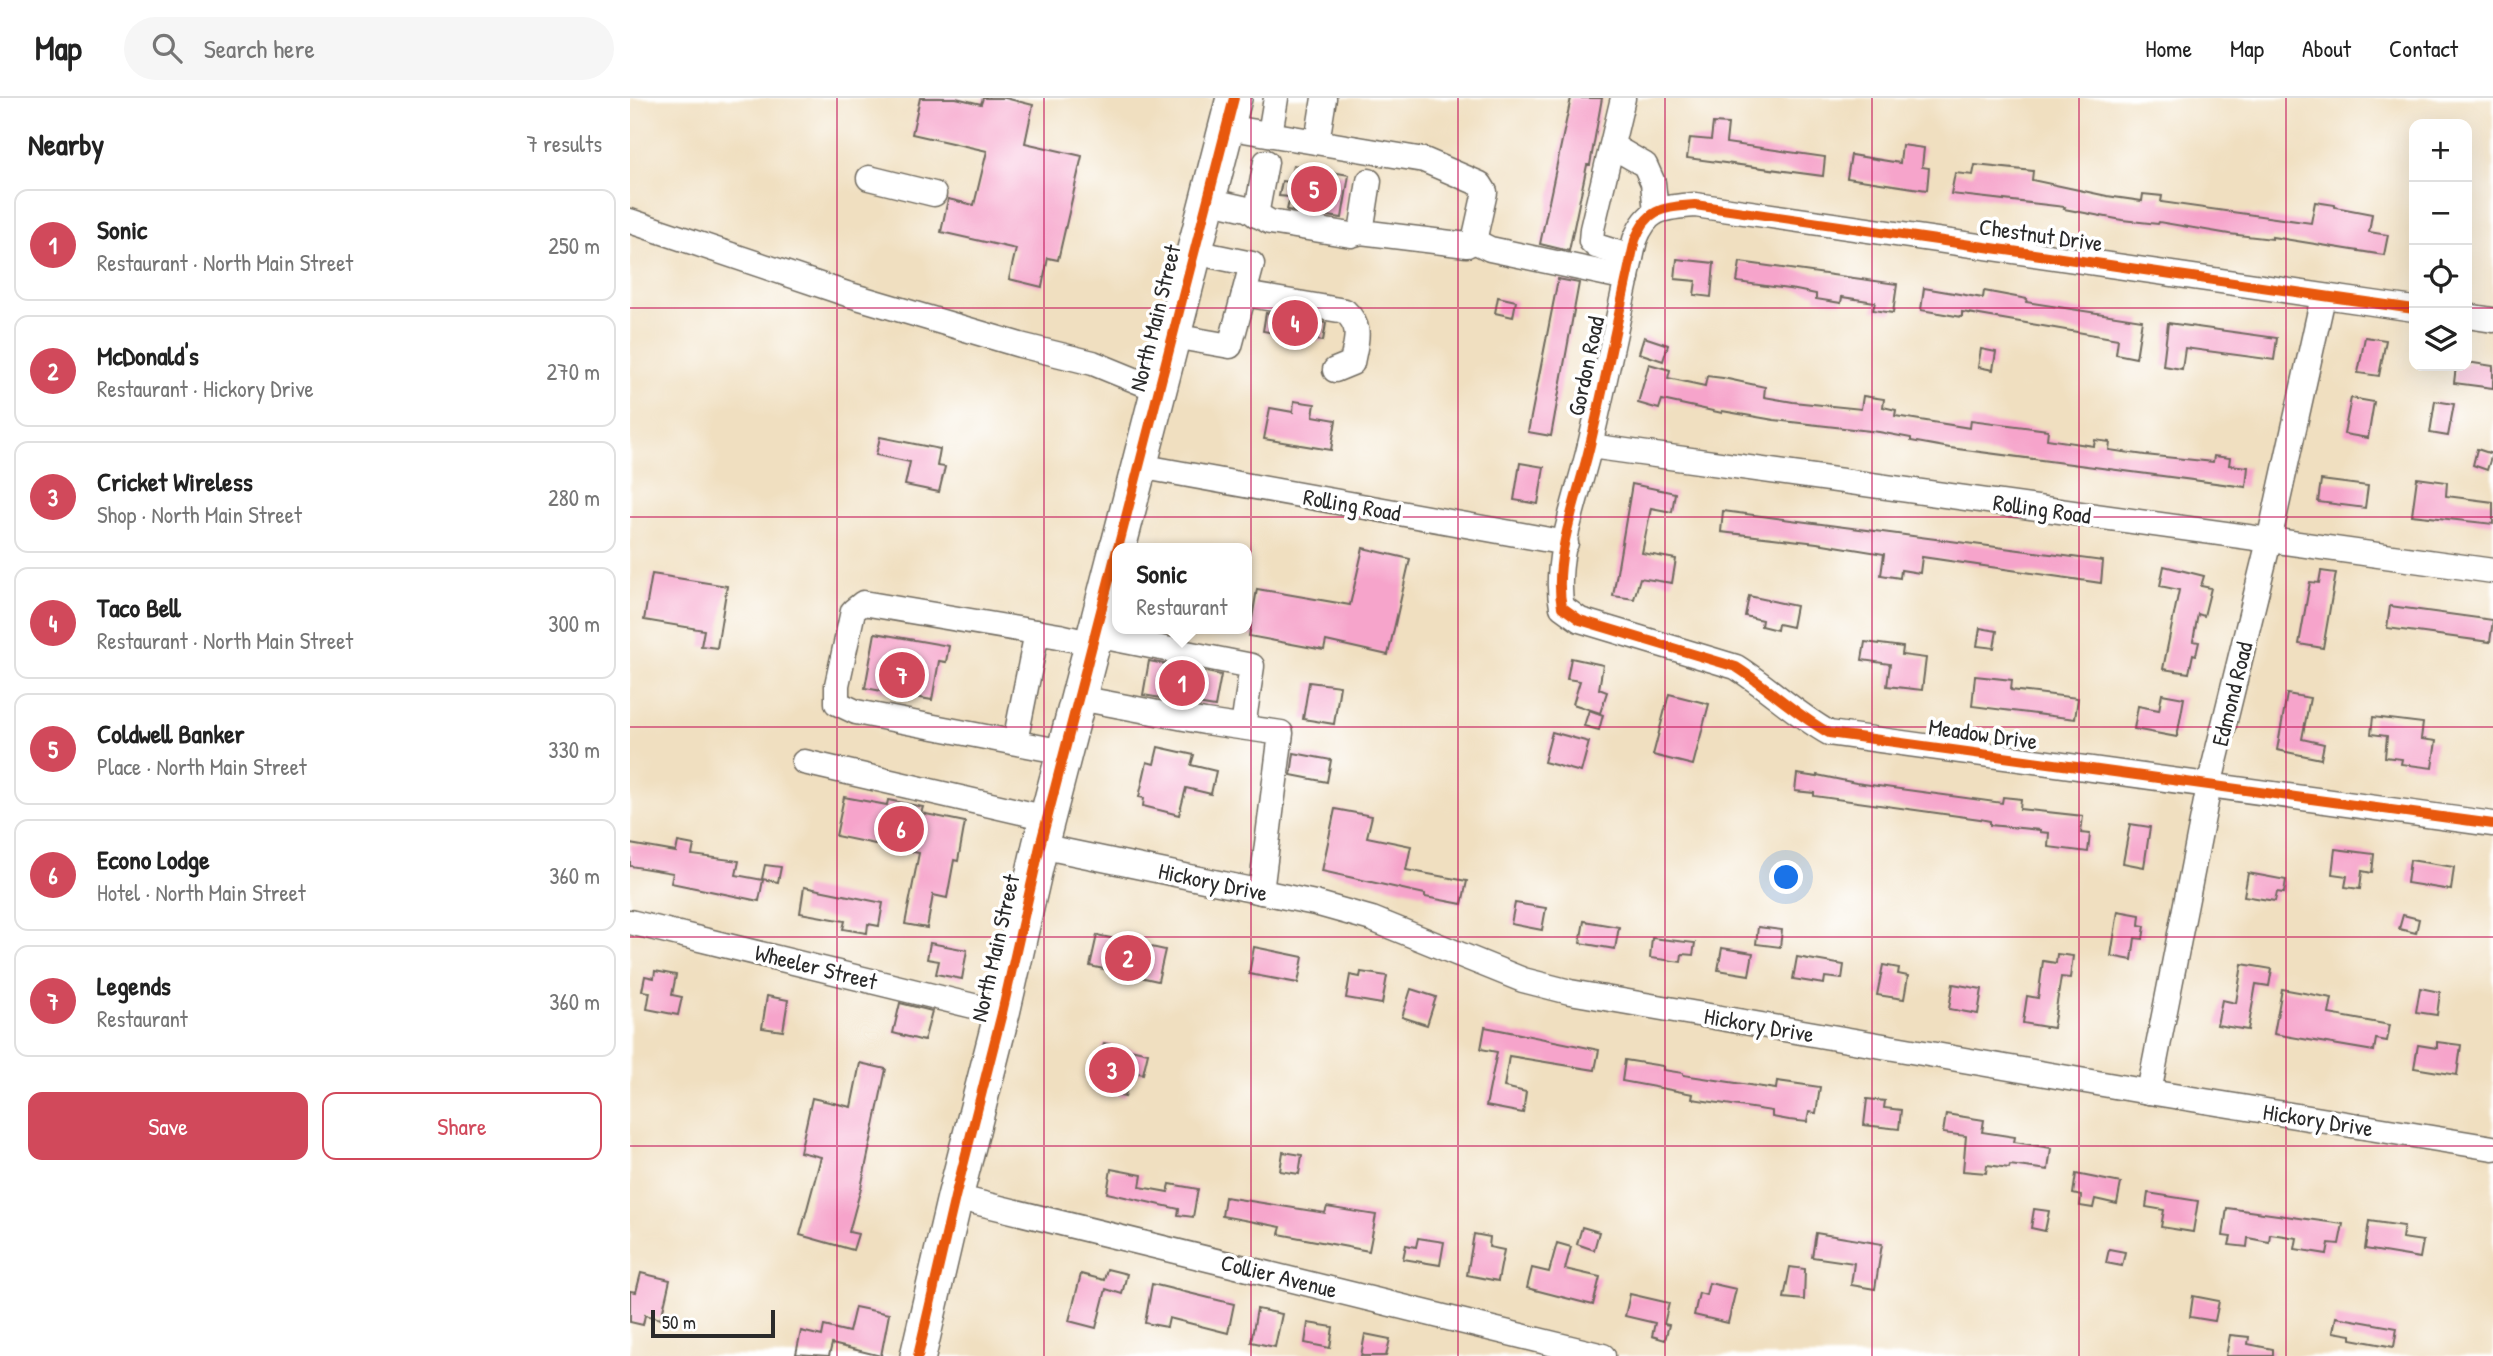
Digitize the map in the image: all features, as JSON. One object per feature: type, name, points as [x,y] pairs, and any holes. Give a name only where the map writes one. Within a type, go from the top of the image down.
[{"type":"highway","name":"North Main Street","points":[[1119,543],[1230,112]]},
{"type":"highway","name":"North Main Street","points":[[918,1356],[955,1196],[1002,1013],[1043,832],[1112,569]]},
{"type":"street","points":[[1270,134],[1276,98]]},
{"type":"street","points":[[1317,142],[1324,98]]},
{"type":"street","points":[[1623,98],[1591,241],[1629,267]]},
{"type":"street","points":[[1207,200],[1247,208],[1270,222],[1351,235],[1362,232],[1467,245],[1474,241],[1485,192],[1480,184],[1424,160],[1270,134],[1230,112]]},
{"type":"street","points":[[1612,146],[1645,165],[1653,183],[1659,210]]},
{"type":"street","points":[[1256,215],[1266,162]]},
{"type":"street","points":[[869,178],[934,194]]},
{"type":"street","points":[[1362,232],[1369,181]]},
{"type":"street","name":"Chestnut Drive","points":[[1659,210],[1695,205],[2409,308]]},
{"type":"street","name":"Gordon Road","points":[[1566,543],[1629,267],[1642,222],[1659,210]]},
{"type":"street","points":[[630,221],[846,294],[1093,363],[1158,390]]},
{"type":"street","points":[[1474,241],[1490,249],[1629,267]]},
{"type":"street","points":[[1172,336],[1230,346],[1252,264],[1194,252]]},
{"type":"street","points":[[1244,294],[1345,311],[1355,321],[1357,332],[1352,363],[1335,370]]},
{"type":"street","name":"Edmond Road","points":[[2149,1092],[2209,786],[2269,541],[2323,297]]},
{"type":"street","points":[[2472,317],[2493,320]]},
{"type":"street","name":"Rolling Road","points":[[1590,446],[2493,571]]},
{"type":"street","name":"Rolling Road","points":[[1139,466],[1566,543]]},
{"type":"street","name":"Meadow Drive","points":[[1566,543],[1559,590],[1562,607],[1580,620],[1736,667],[1754,678],[1808,722],[1829,733],[2493,824]]},
{"type":"street","points":[[1064,752],[856,712],[837,702],[837,685],[853,611],[863,603],[1252,666],[1243,727]]},
{"type":"street","points":[[1015,742],[1037,632]]},
{"type":"street","points":[[1079,698],[1281,733],[1261,892]]},
{"type":"street","name":"Hickory Drive","points":[[804,762],[1043,832],[1261,892],[1372,919],[1523,980],[1570,992],[2149,1092],[2493,1148]]},
{"type":"street","name":"Wheeler Street","points":[[630,922],[1002,1013]]},
{"type":"street","name":"Collier Avenue","points":[[955,1196],[1603,1356]]},
{"type":"building","points":[[920,98],[956,98],[981,104],[983,98],[1005,98],[1033,105],[1025,143],[1082,156],[1058,260],[1048,258],[1042,287],[1009,279],[1016,249],[941,232],[948,199],[974,205],[987,151],[912,134]]},
{"type":"building","points":[[1571,98],[1602,98],[1590,165],[1587,165],[1569,251],[1540,244]]},
{"type":"building","points":[[1713,123],[1728,124],[1726,143],[1825,157],[1823,176],[1687,158],[1690,138],[1711,140]]},
{"type":"building","points":[[1902,145],[1924,148],[1922,167],[1929,168],[1927,190],[1847,178],[1851,155],[1900,163]]},
{"type":"building","points":[[1293,165],[1349,175],[1342,218],[1287,210],[1290,197],[1279,196],[1282,181],[1290,182]]},
{"type":"building","points":[[1975,165],[2033,171],[2032,180],[2107,196],[2142,201],[2143,194],[2162,196],[2161,202],[2311,223],[2315,202],[2335,205],[2372,214],[2369,232],[2388,235],[2384,255],[2272,237],[2229,234],[2159,222],[2122,220],[2064,209],[2065,207],[1951,194],[1955,173],[1973,175]]},
{"type":"building","points":[[1677,259],[1714,263],[1711,297],[1694,295],[1696,281],[1675,279]]},
{"type":"building","points":[[1740,262],[1897,284],[1893,313],[1873,310],[1875,302],[1842,297],[1841,303],[1816,299],[1816,294],[1737,282]]},
{"type":"building","points":[[1558,279],[1579,283],[1551,436],[1528,432]]},
{"type":"building","points":[[1924,288],[1983,298],[1984,291],[2027,299],[2026,302],[2142,320],[2136,358],[2116,354],[2118,339],[1962,312],[1962,317],[1921,310]]},
{"type":"building","points":[[1498,297],[1516,301],[1513,317],[1495,313]]},
{"type":"building","points":[[1266,313],[1326,323],[1323,341],[1263,331]]},
{"type":"building","points":[[2168,323],[2277,338],[2274,360],[2185,348],[2182,369],[2163,366]]},
{"type":"building","points":[[1644,337],[1668,345],[1663,361],[1639,353]]},
{"type":"building","points":[[2365,337],[2386,340],[2379,376],[2358,373]]},
{"type":"building","points":[[1981,349],[1996,352],[1993,370],[1978,367]]},
{"type":"building","points":[[2472,363],[2493,366],[2493,388],[2454,383],[2455,371],[2472,371]]},
{"type":"building","points":[[1649,364],[1670,370],[1668,378],[1705,386],[1707,376],[1723,378],[1765,387],[1764,397],[1793,402],[1861,409],[1863,396],[1884,399],[1883,407],[1896,410],[1895,416],[1970,428],[1971,420],[2048,430],[2047,439],[2094,446],[2095,440],[2110,442],[2109,450],[2145,455],[2213,462],[2214,456],[2230,458],[2229,465],[2248,467],[2246,487],[1950,448],[1879,432],[1722,413],[1662,400],[1659,409],[1638,403]]},
{"type":"building","points":[[2351,398],[2374,402],[2368,438],[2344,434]]},
{"type":"building","points":[[1294,401],[1315,404],[1313,416],[1336,420],[1331,450],[1264,439],[1270,408],[1293,412]]},
{"type":"building","points":[[2435,401],[2454,404],[2448,436],[2430,433]]},
{"type":"building","points":[[880,437],[940,449],[937,466],[945,467],[939,492],[905,485],[910,462],[876,455]]},
{"type":"building","points":[[2477,449],[2492,454],[2487,470],[2473,465]]},
{"type":"building","points":[[1520,463],[1544,467],[1538,504],[1514,500]]},
{"type":"building","points":[[2417,478],[2447,482],[2446,496],[2493,502],[2493,524],[2412,515]]},
{"type":"building","points":[[2321,480],[2368,486],[2365,508],[2318,502]]},
{"type":"building","points":[[1632,484],[1675,493],[1672,512],[1651,508],[1642,553],[1676,559],[1672,583],[1640,578],[1634,599],[1613,596]]},
{"type":"building","points":[[1723,511],[2103,561],[2101,583],[1922,557],[1920,573],[1901,570],[1900,578],[1881,575],[1884,554],[1721,532]]},
{"type":"building","points":[[1363,548],[1410,559],[1388,655],[1326,641],[1324,650],[1249,636],[1252,634],[1257,589],[1350,605]]},
{"type":"building","points":[[2164,566],[2204,576],[2201,586],[2211,588],[2204,616],[2198,614],[2193,641],[2199,642],[2189,673],[2163,669],[2179,590],[2160,586]]},
{"type":"building","points":[[2321,571],[2336,573],[2323,648],[2299,644],[2310,582],[2319,583]]},
{"type":"building","points":[[652,574],[727,586],[717,648],[701,646],[704,630],[644,620]]},
{"type":"building","points":[[1749,596],[1796,606],[1792,627],[1778,624],[1777,630],[1761,626],[1762,620],[1745,616]]},
{"type":"building","points":[[2390,606],[2493,620],[2490,642],[2387,628]]},
{"type":"building","points":[[1980,628],[1997,631],[1994,648],[1977,646]]},
{"type":"building","points":[[875,633],[949,646],[946,662],[939,661],[932,700],[865,688]]},
{"type":"building","points":[[1865,642],[1903,647],[1902,655],[1926,658],[1922,690],[1887,686],[1890,664],[1862,660]]},
{"type":"building","points":[[1571,658],[1603,665],[1599,689],[1607,692],[1600,713],[1573,704],[1580,681],[1567,679]]},
{"type":"building","points":[[1149,661],[1221,675],[1215,707],[1143,695]]},
{"type":"building","points":[[1975,676],[2012,680],[2011,690],[2078,698],[2075,719],[1972,706]]},
{"type":"building","points":[[1309,682],[1340,686],[1334,724],[1303,719]]},
{"type":"building","points":[[1669,694],[1709,704],[1693,765],[1653,755]]},
{"type":"building","points":[[2162,694],[2184,698],[2177,737],[2134,729],[2138,706],[2159,710]]},
{"type":"building","points":[[2287,694],[2310,698],[2302,739],[2324,744],[2321,759],[2277,750]]},
{"type":"building","points":[[1589,710],[1603,715],[1599,730],[1584,726]]},
{"type":"building","points":[[2373,717],[2423,723],[2421,739],[2436,741],[2432,768],[2401,764],[2402,759],[2385,757],[2387,736],[2371,734]]},
{"type":"building","points":[[1552,732],[1589,742],[1581,772],[1544,762]]},
{"type":"building","points":[[1158,747],[1194,755],[1191,765],[1216,771],[1211,794],[1186,788],[1179,815],[1143,806],[1144,798],[1139,797],[1147,762],[1154,764]]},
{"type":"building","points":[[1294,753],[1331,760],[1327,782],[1291,775]]},
{"type":"building","points":[[1797,774],[2002,803],[2003,797],[2021,799],[2020,809],[2083,816],[2081,833],[2090,834],[2088,852],[2048,847],[2049,833],[2040,830],[1990,825],[1990,821],[1980,819],[1814,796],[1814,793],[1795,791]]},
{"type":"building","points":[[844,797],[887,805],[888,800],[923,807],[921,813],[965,822],[958,861],[954,860],[947,898],[933,895],[927,928],[905,924],[919,853],[836,836]]},
{"type":"building","points":[[1335,809],[1372,816],[1367,837],[1411,846],[1406,870],[1467,881],[1462,904],[1322,871]]},
{"type":"building","points":[[2130,824],[2150,827],[2144,867],[2123,863]]},
{"type":"building","points":[[678,842],[694,845],[692,855],[739,861],[736,875],[763,880],[759,901],[671,883],[673,873],[630,866],[630,844],[676,852]]},
{"type":"building","points":[[2335,849],[2374,854],[2372,873],[2362,871],[2360,889],[2345,887],[2347,876],[2332,874]]},
{"type":"building","points":[[2410,860],[2454,867],[2451,890],[2407,883]]},
{"type":"building","points":[[765,865],[781,867],[778,882],[762,879]]},
{"type":"building","points":[[2248,873],[2286,880],[2284,893],[2277,892],[2275,901],[2244,896]]},
{"type":"building","points":[[804,887],[883,903],[879,926],[868,924],[867,933],[843,929],[845,921],[800,913]]},
{"type":"building","points":[[1515,903],[1546,908],[1542,930],[1511,924]]},
{"type":"building","points":[[2118,911],[2140,915],[2139,925],[2145,926],[2143,939],[2135,938],[2132,960],[2111,956]]},
{"type":"building","points":[[2403,915],[2419,919],[2416,933],[2399,929]]},
{"type":"building","points":[[1584,921],[1619,927],[1615,949],[1580,943]]},
{"type":"building","points":[[1758,927],[1782,930],[1780,947],[1756,944]]},
{"type":"building","points":[[1097,935],[1165,950],[1158,981],[1090,966]]},
{"type":"building","points":[[1652,938],[1695,943],[1693,955],[1682,954],[1681,962],[1650,958]]},
{"type":"building","points":[[930,943],[967,950],[962,979],[936,974],[939,961],[927,959]]},
{"type":"building","points":[[1254,947],[1303,957],[1298,983],[1249,974]]},
{"type":"building","points":[[1722,948],[1753,953],[1749,975],[1718,970]]},
{"type":"building","points":[[2057,954],[2073,956],[2070,978],[2061,977],[2053,1028],[2023,1023],[2027,996],[2038,998],[2043,961],[2056,963]]},
{"type":"building","points":[[1797,957],[1844,965],[1842,979],[1825,977],[1824,984],[1793,979]]},
{"type":"building","points":[[2242,964],[2272,969],[2269,986],[2256,984],[2248,1030],[2217,1025],[2222,1000],[2236,1003]]},
{"type":"building","points":[[1883,965],[1899,968],[1898,974],[1908,976],[1904,999],[1877,995]]},
{"type":"building","points":[[655,971],[676,975],[672,995],[682,997],[678,1015],[647,1009],[650,992],[642,991],[645,976],[654,978]]},
{"type":"building","points":[[1361,972],[1387,976],[1382,1004],[1346,998],[1350,975],[1360,977]]},
{"type":"building","points":[[1953,984],[1982,989],[1978,1014],[1949,1009]]},
{"type":"building","points":[[2420,988],[2440,992],[2437,1015],[2416,1012]]},
{"type":"building","points":[[1411,989],[1436,997],[1427,1025],[1402,1017]]},
{"type":"building","points":[[2282,989],[2332,998],[2329,1014],[2390,1025],[2387,1041],[2376,1039],[2374,1051],[2274,1034]]},
{"type":"building","points":[[767,996],[788,1000],[783,1031],[762,1028]]},
{"type":"building","points":[[900,1003],[932,1011],[924,1041],[893,1033]]},
{"type":"building","points":[[1485,1027],[1599,1050],[1595,1070],[1509,1056],[1504,1087],[1526,1092],[1523,1113],[1486,1106],[1497,1052],[1481,1049]]},
{"type":"building","points":[[2437,1042],[2461,1045],[2457,1075],[2414,1068],[2418,1045],[2437,1048]]},
{"type":"building","points":[[1104,1043],[1148,1053],[1143,1074],[1130,1071],[1125,1097],[1093,1090]]},
{"type":"building","points":[[1625,1060],[1663,1066],[1663,1070],[1683,1075],[1776,1089],[1777,1081],[1820,1087],[1816,1113],[1809,1112],[1807,1122],[1789,1120],[1772,1117],[1772,1111],[1692,1099],[1693,1094],[1622,1081]]},
{"type":"building","points":[[860,1063],[886,1069],[849,1232],[858,1234],[853,1250],[800,1235],[821,1157],[800,1152],[812,1098],[851,1107]]},
{"type":"building","points":[[1867,1099],[1885,1101],[1884,1108],[1901,1110],[1899,1129],[1864,1125]]},
{"type":"building","points":[[1946,1114],[1984,1120],[1982,1132],[2015,1137],[2014,1142],[2051,1148],[2048,1170],[1987,1165],[1986,1173],[1963,1171],[1966,1136],[1943,1133]]},
{"type":"building","points":[[1283,1152],[1302,1155],[1299,1174],[1280,1171]]},
{"type":"building","points":[[1111,1169],[1142,1175],[1140,1187],[1168,1192],[1170,1184],[1198,1189],[1193,1217],[1178,1215],[1179,1209],[1107,1193]]},
{"type":"building","points":[[2076,1174],[2121,1183],[2117,1204],[2095,1199],[2093,1208],[2080,1206],[2081,1196],[2073,1194]]},
{"type":"building","points":[[2148,1193],[2198,1201],[2193,1232],[2161,1227],[2164,1210],[2146,1207]]},
{"type":"building","points":[[1225,1197],[1325,1213],[1327,1207],[1376,1215],[1369,1251],[1279,1234],[1281,1227],[1222,1216]]},
{"type":"building","points":[[2227,1208],[2343,1224],[2339,1244],[2329,1243],[2327,1254],[2295,1249],[2297,1238],[2270,1234],[2269,1242],[2248,1238],[2247,1247],[2229,1245],[2231,1237],[2223,1236]]},
{"type":"building","points":[[2034,1209],[2049,1211],[2045,1231],[2031,1228]]},
{"type":"building","points":[[2369,1221],[2404,1226],[2402,1238],[2423,1241],[2420,1258],[2365,1249]]},
{"type":"building","points":[[1582,1227],[1599,1232],[1594,1250],[1577,1244]]},
{"type":"building","points":[[1816,1233],[1882,1244],[1875,1289],[1851,1285],[1854,1263],[1812,1257]]},
{"type":"building","points":[[1474,1234],[1490,1237],[1489,1247],[1504,1250],[1498,1281],[1467,1275]]},
{"type":"building","points":[[1418,1238],[1444,1242],[1440,1265],[1403,1259],[1406,1245],[1416,1247]]},
{"type":"building","points":[[1557,1243],[1571,1247],[1565,1269],[1600,1277],[1593,1305],[1527,1288],[1532,1268],[1549,1272]]},
{"type":"building","points":[[2109,1249],[2125,1252],[2122,1266],[2106,1263]]},
{"type":"building","points":[[1790,1267],[1805,1269],[1804,1300],[1784,1298]]},
{"type":"building","points":[[1107,1269],[1127,1274],[1122,1294],[1106,1289],[1096,1328],[1069,1321],[1081,1274],[1104,1280]]},
{"type":"building","points":[[641,1273],[670,1280],[661,1319],[645,1315],[643,1325],[630,1322],[630,1291],[636,1292]]},
{"type":"building","points":[[1709,1283],[1736,1289],[1728,1323],[1694,1315],[1699,1293],[1706,1295]]},
{"type":"building","points":[[1152,1284],[1234,1304],[1228,1333],[1169,1318],[1167,1327],[1145,1323]]},
{"type":"building","points":[[1630,1294],[1669,1303],[1664,1324],[1669,1325],[1665,1340],[1652,1336],[1655,1323],[1625,1316]]},
{"type":"building","points":[[2193,1296],[2219,1301],[2215,1321],[2190,1317]]},
{"type":"building","points":[[855,1307],[889,1314],[881,1356],[832,1344],[829,1356],[796,1354],[801,1331],[822,1336],[824,1326],[849,1332]]},
{"type":"building","points":[[1257,1309],[1282,1314],[1275,1347],[1251,1342]]},
{"type":"building","points":[[2336,1317],[2397,1328],[2394,1347],[2351,1339],[2351,1335],[2333,1332]]},
{"type":"building","points":[[1308,1323],[1333,1327],[1330,1348],[1305,1343]]},
{"type":"building","points":[[1365,1334],[1390,1339],[1386,1356],[1361,1356]]},
{"type":"building","points":[[2230,1335],[2249,1337],[2248,1344],[2273,1349],[2273,1356],[2226,1356]]},
{"type":"cycle path","points":[[1119,543],[1234,98]]},
{"type":"cycle path","points":[[2409,308],[1695,205],[1658,211],[1645,221],[1635,240],[1590,445],[1568,526],[1561,568],[1562,607],[1580,620],[1736,667],[1829,733],[2493,824]]},
{"type":"cycle path","points":[[918,1356],[1040,846],[1112,568]]},
{"type":"place","name":"Coldwell Banker","points":[[1314,189]]},
{"type":"place","name":"Taco Bell","points":[[1295,323]]},
{"type":"place","name":"Legends","points":[[902,675]]},
{"type":"place","name":"Sonic","points":[[1182,683]]},
{"type":"place","name":"Econo Lodge","points":[[901,829]]},
{"type":"place","name":"McDonald's","points":[[1128,958]]},
{"type":"place","name":"Cricket Wireless","points":[[1112,1070]]}]
